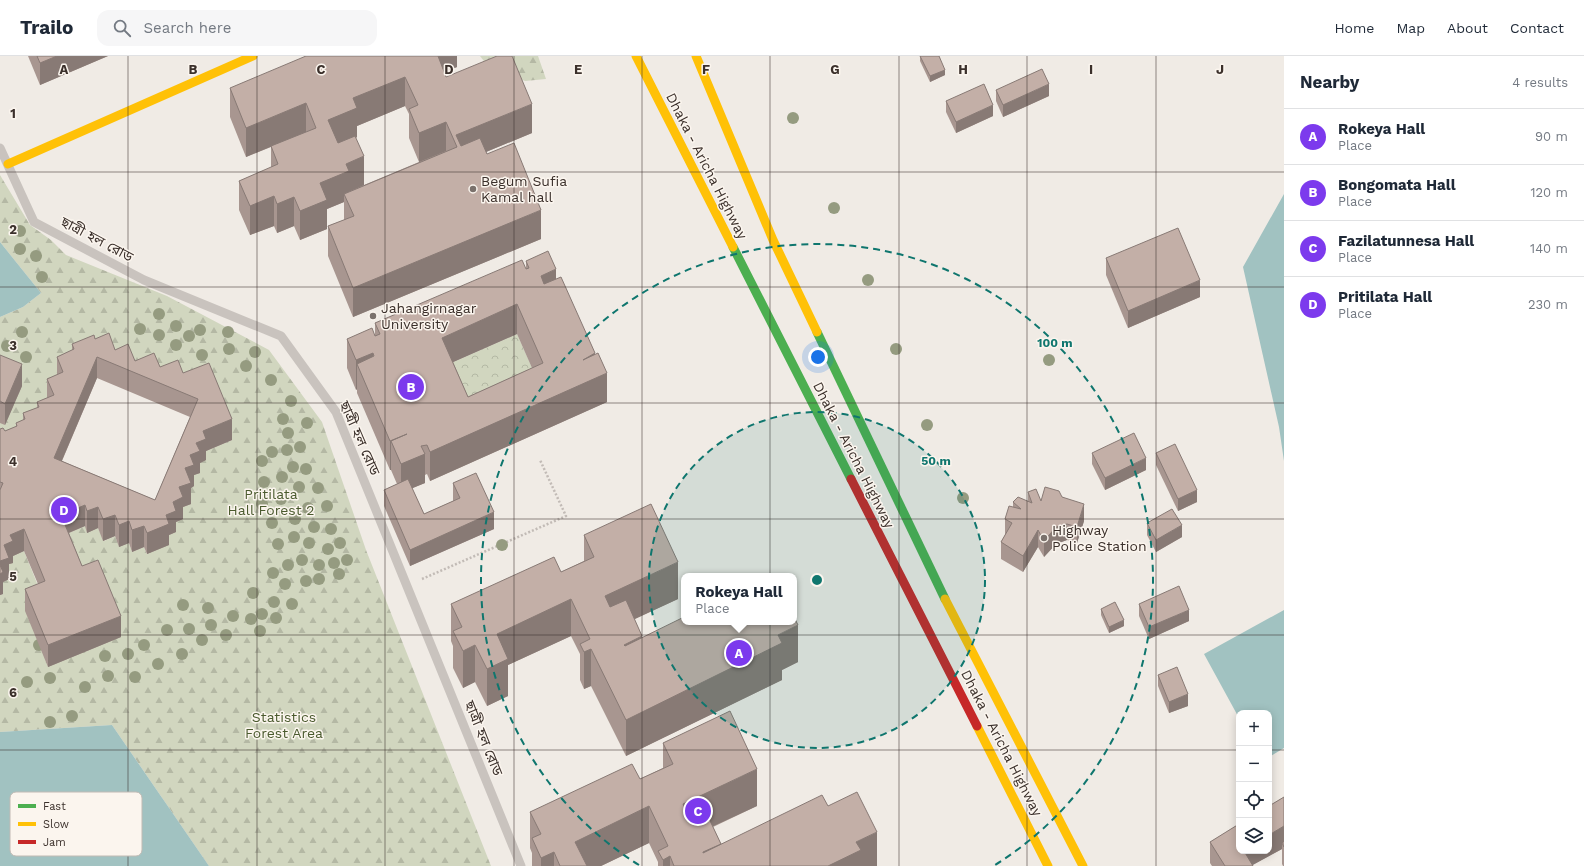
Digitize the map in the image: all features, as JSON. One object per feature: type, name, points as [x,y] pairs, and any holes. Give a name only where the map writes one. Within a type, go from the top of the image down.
[{"type":"main road","points":[[8,164],[253,56]]},
{"type":"main road","name":"Dhaka - Aricha Highway","points":[[636,56],[1048,866]]},
{"type":"main road","name":"Dhaka - Aricha Highway","points":[[696,56],[773,240],[925,562],[1083,866]]},
{"type":"lane","name":"ছাত্রী হল রোড","points":[[0,148],[34,222],[144,280],[281,336],[336,412],[521,866]]},
{"type":"path","points":[[407,586],[566,516],[540,460]]},
{"type":"green space","points":[[480,56],[538,56],[546,79],[525,81],[487,65]]},
{"type":"green space","points":[[0,175],[30,225],[51,240],[66,255],[167,296],[269,350],[322,422],[366,550],[491,866],[209,866],[112,725],[0,732],[0,595],[3,594],[3,570],[7,561],[11,557],[24,551],[45,603],[82,587],[61,536],[85,526],[98,528],[104,541],[115,536],[119,546],[129,543],[132,552],[144,547],[147,554],[166,536],[179,509],[190,477],[203,452],[232,440],[108,355],[0,451],[0,317],[23,307],[41,293],[0,242]]},
{"type":"green space","points":[[517,334],[543,392],[468,426],[442,367]]},
{"type":"water","points":[[1284,194],[1284,461],[1279,427],[1243,267]]},
{"type":"water","points":[[0,242],[41,293],[23,307],[0,317]]},
{"type":"water","points":[[1284,610],[1284,748],[1272,755],[1272,710],[1236,710],[1236,713],[1204,654]]},
{"type":"water","points":[[112,725],[209,866],[0,866],[0,732]]},
{"type":"building","points":[[37,56],[57,56],[40,63]]},
{"type":"building","points":[[306,56],[438,56],[446,77],[497,56],[512,56],[532,104],[456,135],[461,146],[480,138],[487,154],[514,143],[541,210],[353,288],[328,226],[354,216],[344,194],[457,147],[446,122],[419,133],[409,109],[418,105],[405,77],[353,98],[357,108],[328,120],[338,143],[355,136],[364,156],[346,164],[349,171],[320,183],[327,200],[300,211],[294,197],[277,204],[274,196],[250,206],[239,181],[278,164],[271,146],[316,128],[306,103],[246,128],[230,88]]},
{"type":"building","points":[[920,56],[939,56],[945,70],[930,76]]},
{"type":"building","points":[[1042,69],[1049,84],[1003,105],[996,90]]},
{"type":"building","points":[[984,84],[993,105],[956,122],[946,101]]},
{"type":"building","points":[[1178,228],[1200,280],[1128,311],[1106,258]]},
{"type":"building","points":[[548,251],[556,269],[541,276],[544,284],[561,277],[595,353],[583,360],[598,353],[607,373],[430,452],[427,445],[421,446],[425,454],[401,464],[391,441],[407,434],[390,441],[357,364],[374,356],[373,353],[356,360],[347,339],[372,328],[375,336],[380,334],[375,323],[522,260],[526,269],[529,268],[526,261]],"holes":[[[517,304],[543,363],[468,397],[442,338]]]},
{"type":"building","points":[[109,333],[115,350],[128,344],[135,361],[154,353],[160,367],[178,360],[183,373],[209,363],[232,419],[203,431],[206,439],[196,443],[200,451],[190,455],[194,465],[185,468],[191,483],[179,487],[183,497],[173,502],[176,511],[166,515],[169,524],[147,533],[144,526],[132,530],[129,521],[119,525],[115,515],[103,519],[98,507],[87,511],[85,505],[61,515],[82,566],[98,560],[121,616],[48,645],[25,589],[45,581],[24,529],[10,535],[13,541],[4,545],[9,558],[0,561],[0,490],[3,483],[0,482],[0,429],[3,428],[5,431],[17,426],[16,423],[25,419],[23,413],[39,407],[37,402],[54,395],[47,379],[63,372],[57,357],[74,349],[72,344],[94,335],[95,339]],"holes":[[[97,357],[198,399],[155,500],[54,458]]]},
{"type":"building","points":[[0,355],[22,364],[5,404],[0,401]]},
{"type":"building","points":[[1134,433],[1146,458],[1105,478],[1092,453]]},
{"type":"building","points":[[1175,444],[1197,490],[1178,499],[1156,453]]},
{"type":"building","points":[[476,473],[494,512],[410,550],[384,490],[408,479],[424,514],[460,498],[453,483]]},
{"type":"building","points":[[1045,487],[1059,491],[1062,497],[1084,504],[1077,527],[1067,524],[1056,527],[1044,541],[1038,530],[1023,556],[1001,542],[1012,523],[1005,519],[1009,506],[1021,509],[1013,502],[1018,497],[1032,503],[1028,492],[1036,489],[1041,501]]},
{"type":"building","points":[[651,504],[678,562],[605,596],[610,607],[626,600],[642,636],[624,645],[625,646],[681,618],[681,625],[797,625],[797,623],[798,625],[778,635],[782,643],[626,720],[591,649],[584,652],[580,644],[590,639],[571,599],[497,634],[508,659],[487,669],[475,645],[463,651],[453,631],[462,627],[451,604],[554,557],[561,572],[594,557],[584,535]]},
{"type":"building","points":[[1172,509],[1182,525],[1156,540],[1147,523]]},
{"type":"building","points":[[0,565],[3,572],[0,574]]},
{"type":"building","points":[[1179,586],[1189,610],[1149,627],[1139,604]]},
{"type":"building","points":[[1115,602],[1124,620],[1109,627],[1101,609]]},
{"type":"building","points":[[1177,667],[1188,694],[1169,702],[1158,675]]},
{"type":"building","points":[[730,711],[757,769],[683,804],[689,815],[704,808],[721,844],[703,853],[822,795],[828,806],[857,792],[877,832],[856,842],[861,850],[828,866],[674,866],[670,856],[663,860],[658,851],[668,846],[649,806],[575,842],[587,866],[560,866],[554,852],[541,858],[532,838],[541,834],[530,812],[632,764],[640,779],[673,764],[663,743]]},
{"type":"building","points":[[1284,797],[1284,826],[1272,833],[1272,818],[1272,804]]},
{"type":"building","points":[[1236,826],[1236,854],[1246,854],[1253,866],[1225,866],[1210,842]]},
{"type":"traffic: fast","points":[[733,247],[851,479]]},
{"type":"traffic: fast","points":[[817,332],[945,599]]},
{"type":"traffic: slow","points":[[8,164],[253,56]]},
{"type":"traffic: slow","points":[[636,56],[733,247]]},
{"type":"traffic: slow","points":[[696,56],[773,240],[817,332]]},
{"type":"traffic: slow","points":[[945,599],[1083,866]]},
{"type":"traffic: slow","points":[[977,726],[1048,866]]},
{"type":"traffic: jam","points":[[851,479],[977,726]]},
{"type":"place","name":"Begum Sufia Kamal hall","points":[[473,189]]},
{"type":"place","name":"Jahangirnagar University","points":[[373,316]]},
{"type":"place","name":"Bongomata Hall","points":[[411,387]]},
{"type":"place","name":"Pritilata Hall","points":[[64,510]]},
{"type":"place","name":"Highway Police Station","points":[[1044,538]]},
{"type":"place","name":"Rokeya Hall","points":[[739,653]]},
{"type":"place","name":"Fazilatunnesa Hall","points":[[698,811]]},
{"type":"park label","name":"Pritilata Hall Forest 2","points":[[271,502]]},
{"type":"park label","name":"Statistics Forest Area","points":[[284,726]]}]
